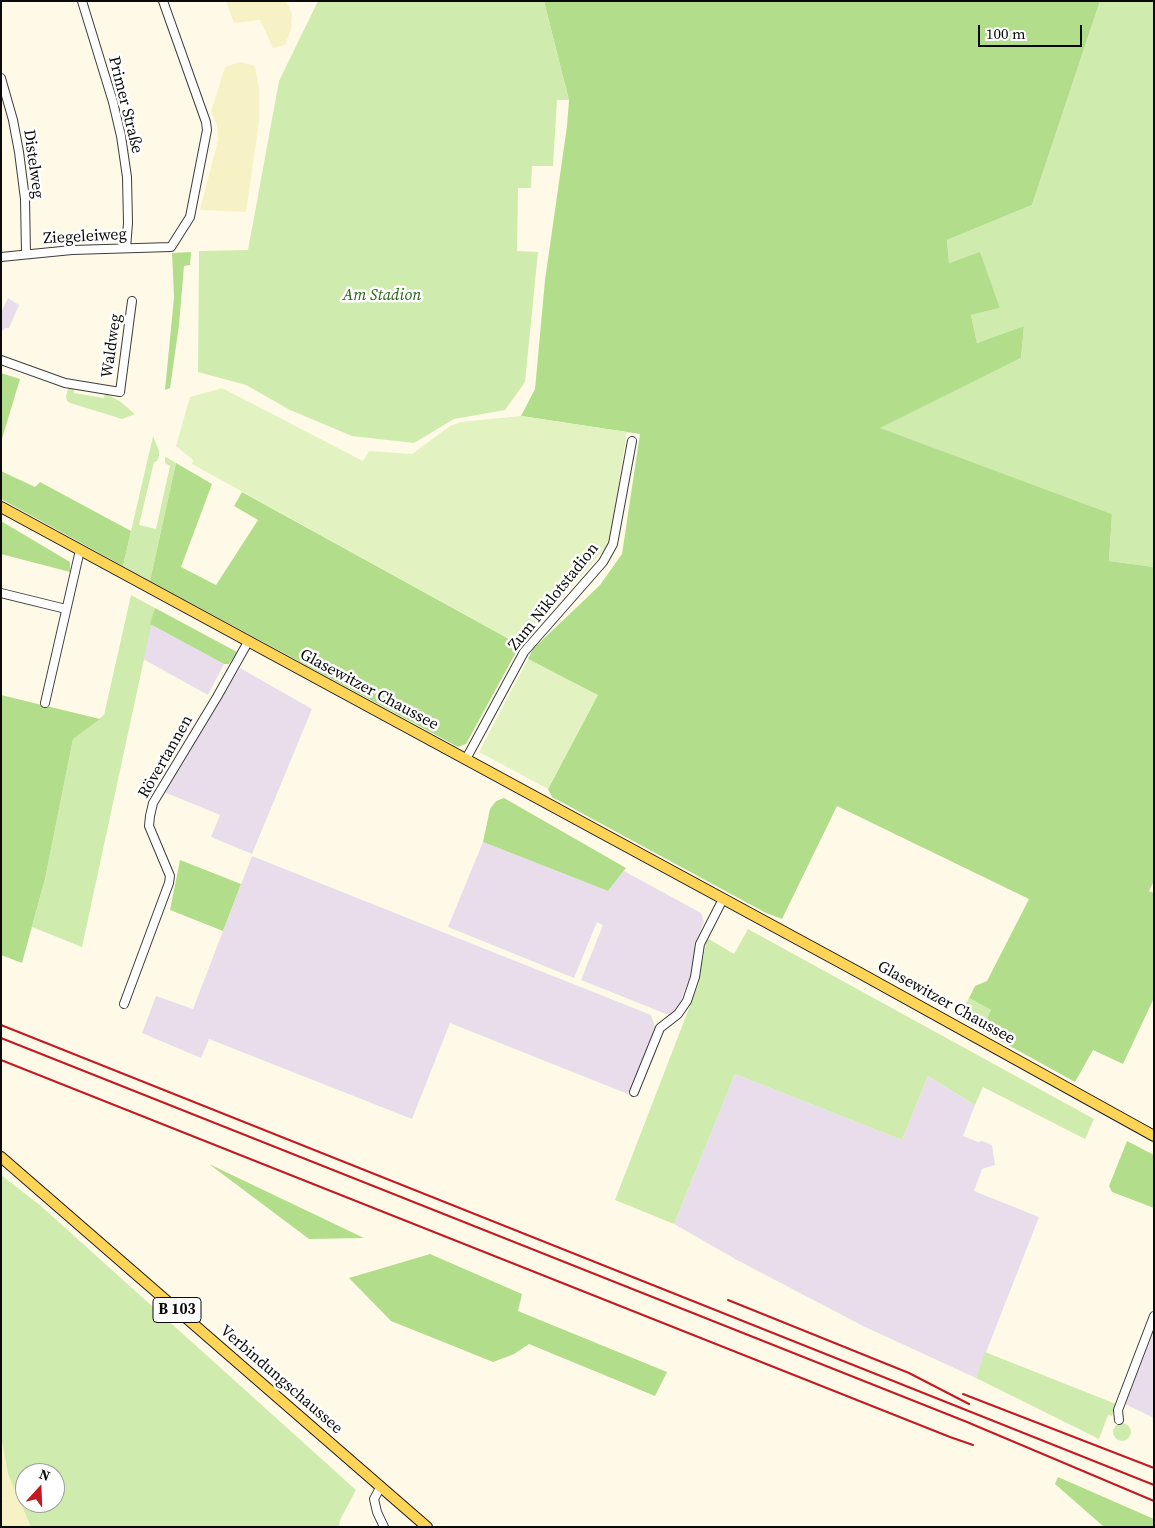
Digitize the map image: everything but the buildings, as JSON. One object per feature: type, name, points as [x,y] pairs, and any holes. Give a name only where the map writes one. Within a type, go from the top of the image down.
[{"type":"main road","name":"Glasewitzer Chaussee","points":[[1,507],[723,899],[1154,1136]]},
{"type":"main road","name":"Verbindungschaussee","points":[[1,1158],[428,1527]]},
{"type":"street","name":"Primer Straße","points":[[82,1],[113,102],[121,136],[127,177],[128,223],[126,248]]},
{"type":"street","name":"Ziegeleiweg","points":[[1,257],[126,248],[170,247],[190,217],[207,130],[206,122],[163,1]]},
{"type":"street","name":"Distelweg","points":[[1,78],[20,152],[25,200],[26,254]]},
{"type":"street","name":"Waldweg","points":[[1,360],[65,383],[120,392],[132,300]]},
{"type":"street","name":"Zum Niklotstadion","points":[[466,759],[524,652],[603,562],[613,544],[632,441]]},
{"type":"street","points":[[44,703],[80,550]]},
{"type":"street","points":[[1,593],[66,609]]},
{"type":"street","name":"Rövertannen","points":[[124,1004],[169,883],[170,876],[150,826],[153,803],[248,642]]},
{"type":"street","points":[[634,1092],[660,1028],[678,1014],[687,1000],[695,977],[700,944],[723,899]]},
{"type":"street","points":[[1119,1420],[1118,1410],[1154,1316]]},
{"type":"street","points":[[381,1486],[374,1500],[376,1512],[384,1527]]},
{"type":"shaded area","points":[[226,1],[286,1],[292,14],[291,30],[285,45],[273,48],[260,20],[234,23]]},
{"type":"shaded area","points":[[240,62],[255,66],[259,88],[259,122],[246,212],[200,210],[218,140],[217,125],[211,112],[225,67]]},
{"type":"shaded area","points":[[8,298],[19,305],[9,328],[5,328],[2,331],[1,312]]},
{"type":"shaded area","points":[[150,624],[224,664],[208,695],[143,659]]},
{"type":"shaded area","points":[[240,668],[312,709],[252,854],[211,837],[220,815],[164,792]]},
{"type":"shaded area","points":[[483,842],[608,891],[624,871],[701,913],[704,922],[695,943],[692,972],[678,1008],[671,1016],[581,980],[603,925],[597,922],[574,978],[448,927]]},
{"type":"shaded area","points":[[252,856],[651,1015],[655,1027],[628,1094],[450,1023],[412,1119],[209,1039],[201,1058],[142,1033],[156,996],[193,1009]]},
{"type":"shaded area","points":[[735,1074],[902,1140],[928,1076],[975,1105],[963,1136],[992,1145],[995,1165],[982,1169],[974,1191],[1039,1217],[976,1378],[863,1326],[737,1260],[674,1224]]},
{"type":"shaded area","points":[[1154,1331],[1154,1418],[1125,1404]]},
{"type":"shaded area","points":[[1,1435],[8,1474],[15,1490],[15,1513],[25,1513],[31,1527],[1,1527],[1,1502],[3,1499],[1,1495]]},
{"type":"green space","name":"Am Stadion","points":[[318,1],[544,1],[569,100],[557,100],[553,166],[532,166],[531,188],[518,188],[517,251],[538,252],[525,382],[505,410],[454,419],[414,443],[352,436],[290,410],[246,385],[198,372],[199,251],[248,250],[279,81]]},
{"type":"green space","points":[[544,1],[1100,1],[1032,205],[947,240],[949,263],[980,252],[1000,308],[971,315],[977,343],[1024,326],[1021,358],[880,428],[1112,514],[1109,561],[1154,567],[1154,881],[1149,891],[1154,893],[1154,998],[1123,1064],[1093,1050],[1075,1082],[981,1030],[991,1010],[969,998],[975,986],[987,981],[1029,899],[837,806],[782,919],[766,913],[552,797],[548,789],[597,696],[528,659],[533,649],[600,585],[622,554],[640,434],[521,416],[535,389],[545,280],[569,100]]},
{"type":"green space","points":[[1100,1],[1154,1],[1154,567],[1109,561],[1112,514],[879,428],[1021,358],[1024,326],[977,343],[971,315],[1000,308],[980,253],[949,263],[947,240],[1032,205]]},
{"type":"green space","points":[[191,252],[190,265],[184,266],[179,325],[170,388],[165,390],[174,297],[172,253]]},
{"type":"green space","points":[[1,373],[20,379],[1,442]]},
{"type":"green space","points":[[74,388],[74,393],[104,398],[105,393],[121,402],[135,414],[122,419],[70,403],[67,401],[66,396],[68,389]]},
{"type":"green space","points":[[222,388],[363,461],[369,451],[412,454],[450,426],[461,422],[521,416],[627,432],[609,544],[520,645],[192,464],[193,460],[176,446],[190,397]]},
{"type":"green space","points":[[153,436],[159,456],[157,461],[154,462],[139,525],[156,529],[170,466],[165,463],[165,458],[176,463],[150,581],[123,566]]},
{"type":"green space","points":[[176,463],[212,484],[181,567],[216,585],[258,520],[234,506],[242,492],[520,645],[466,744],[458,747],[150,581]]},
{"type":"green space","points":[[1,471],[35,487],[40,482],[131,531],[123,566],[1,499]]},
{"type":"green space","points":[[1,521],[70,562],[70,572],[1,554]]},
{"type":"green space","points":[[131,595],[155,608],[82,947],[32,927],[45,879],[73,739],[104,715]]},
{"type":"green space","points":[[155,608],[237,652],[229,664],[224,664],[150,624]]},
{"type":"green space","points":[[528,659],[598,695],[548,789],[479,752]]},
{"type":"green space","points":[[1,695],[100,719],[73,739],[45,879],[22,963],[1,955]]},
{"type":"green space","points":[[504,798],[626,868],[608,891],[483,842],[490,809],[496,801]]},
{"type":"green space","points":[[180,860],[241,884],[223,931],[170,910]]},
{"type":"green space","points":[[748,929],[1094,1119],[1085,1139],[983,1087],[975,1105],[928,1076],[902,1140],[735,1074],[674,1224],[615,1200],[698,985],[707,938],[734,954]]},
{"type":"green space","points":[[969,998],[991,1010],[981,1030],[958,1018]]},
{"type":"green space","points":[[1127,1141],[1154,1155],[1154,1208],[1112,1192],[1109,1186]]},
{"type":"green space","points":[[209,1164],[364,1238],[309,1239]]},
{"type":"green space","points":[[1,1175],[41,1206],[356,1490],[340,1520],[339,1527],[31,1527],[25,1513],[65,1513],[65,1463],[15,1463],[15,1490],[8,1474],[1,1435]]},
{"type":"green space","points":[[430,1254],[522,1294],[518,1311],[667,1372],[655,1396],[529,1344],[514,1354],[493,1362],[391,1321],[349,1278]]},
{"type":"green space","points":[[985,1352],[1116,1404],[1112,1416],[1108,1415],[1099,1439],[976,1378]]},
{"type":"green space","points":[[1122,1423],[1128,1426],[1131,1432],[1128,1438],[1122,1441],[1116,1438],[1113,1432],[1116,1426]]},
{"type":"green space","points":[[1058,1477],[1154,1519],[1154,1527],[1104,1527],[1055,1484]]},
{"type":"railway","points":[[1,1025],[1154,1485]]},
{"type":"railway","points":[[1,1038],[967,1422],[1154,1501]]},
{"type":"railway","points":[[1,1060],[973,1445]]},
{"type":"railway","points":[[728,1300],[909,1373],[969,1404]]},
{"type":"railway","points":[[963,1394],[1154,1468]]}]
